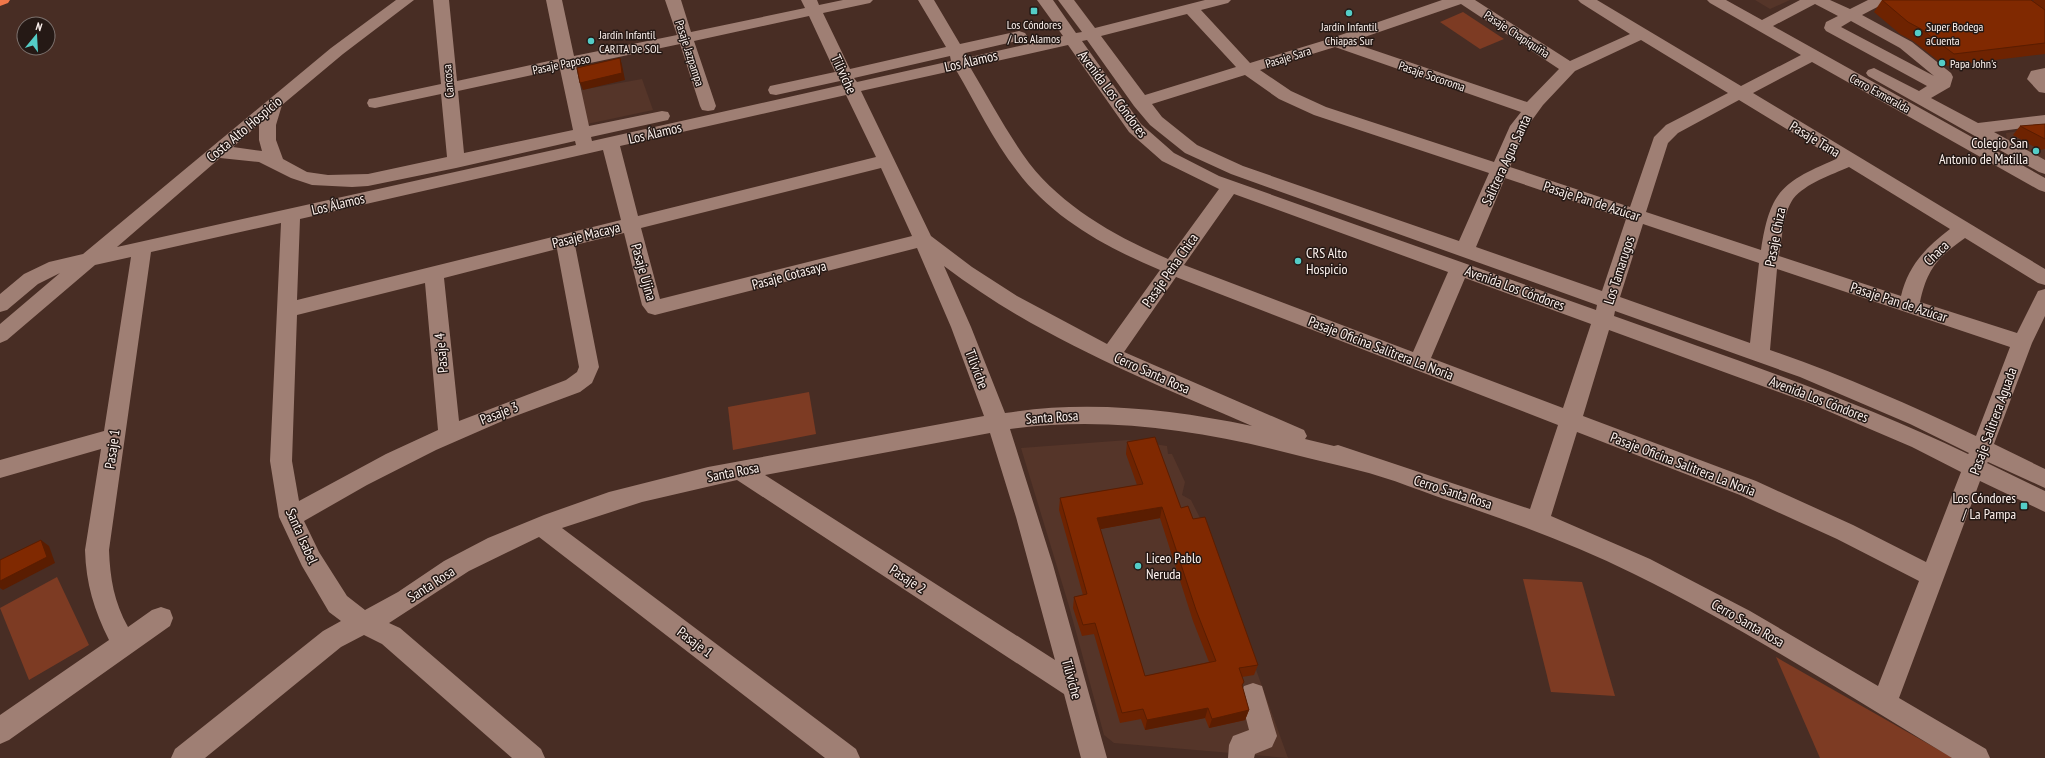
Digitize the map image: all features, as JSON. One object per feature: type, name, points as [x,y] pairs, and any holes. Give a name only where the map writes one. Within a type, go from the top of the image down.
[{"type":"street","name":"Costa Alto Hospicio","points":[[0,335],[275,102],[337,51],[406,0]]},
{"type":"street","name":"Cancosa","points":[[441,0],[456,162]]},
{"type":"street","points":[[554,0],[584,141]]},
{"type":"street","name":"Pasaje Jazpampa","points":[[673,0],[708,106]]},
{"type":"street","name":"Pasaje Paposo","points":[[375,103],[685,38],[812,5],[865,0]]},
{"type":"street","name":"Pasaje Oficina Salitrera La Noria","points":[[926,0],[1015,155],[1052,198],[1071,214],[1107,237],[1172,268],[1748,488],[1845,532],[1933,577]]},
{"type":"street","name":"Avenida Los Cóndores","points":[[1045,0],[1132,123],[1145,138],[1182,165],[1230,186],[1462,259],[1609,300],[1759,352],[1856,391],[1979,458],[2045,502]]},
{"type":"street","name":"Avenida Los Cóndores","points":[[1066,0],[1140,102],[1156,121],[1178,140],[1221,164],[1462,259],[1603,320],[1817,397],[1913,438],[2045,479]]},
{"type":"street","name":"Los Álamos","points":[[1086,28],[1173,0]]},
{"type":"street","name":"Los Álamos","points":[[85,262],[291,214],[584,141],[708,106],[848,81],[1086,28],[1191,9],[1223,0]]},
{"type":"street","name":"Pasaje Sara","points":[[1140,102],[1335,42],[1457,0]]},
{"type":"street","name":"Pasaje Chapiquiña","points":[[1465,0],[1569,68]]},
{"type":"street","name":"Pasaje Tana","points":[[1586,0],[2045,278]]},
{"type":"street","name":"Cerro Esmeralda","points":[[1715,0],[1769,23],[1861,66],[2045,168]]},
{"type":"street","name":"Cerro Esmeralda","points":[[1741,0],[1813,56],[2045,186]]},
{"type":"street","points":[[1769,23],[1812,0]]},
{"type":"street","points":[[1818,0],[1906,45],[1946,77],[1946,82],[1918,98]]},
{"type":"street","points":[[1880,0],[1832,25],[1833,30],[1940,86]]},
{"type":"street","name":"Tiliviche","points":[[812,5],[923,240],[961,328],[997,423],[1033,539],[1094,758]]},
{"type":"street","name":"Pasaje Pan de Azúcar","points":[[1191,9],[1247,69],[1285,95],[1320,111],[2022,343]]},
{"type":"street","name":"Salitrera Agua Santa","points":[[1419,362],[1499,171],[1519,126],[1530,109],[1569,68],[1642,34]]},
{"type":"street","name":"Pasaje Socoroma","points":[[1335,42],[1530,109]]},
{"type":"street","points":[[1813,56],[1832,58],[1861,66]]},
{"type":"street","name":"Los Tamarugos","points":[[1538,520],[1657,149],[1666,134],[1680,124],[1813,56]]},
{"type":"street","points":[[2045,73],[2037,75],[2035,79],[2045,88]]},
{"type":"street","name":"Los Álamos","points":[[217,152],[250,155],[276,162],[292,172],[305,177],[326,181],[350,182],[386,177],[456,162],[584,141],[610,143],[848,81]]},
{"type":"street","points":[[275,102],[270,113],[267,135],[268,145],[276,162]]},
{"type":"street","points":[[1976,129],[2045,120]]},
{"type":"street","name":"Pasaje Ujina","points":[[610,143],[652,305],[655,308]]},
{"type":"street","name":"Pasaje Chiza","points":[[1759,352],[1777,214],[1785,196],[1794,187],[1850,160]]},
{"type":"street","name":"Pasaje Macaya","points":[[287,310],[885,161]]},
{"type":"street","name":"Pasaje Peña Chica","points":[[1110,355],[1230,186]]},
{"type":"street","name":"Santa Isabel","points":[[291,214],[281,461],[282,480],[291,516],[310,559],[338,604],[345,611],[391,636],[532,758]]},
{"type":"street","name":"Chaca","points":[[1909,305],[1914,280],[1925,260],[1964,229]]},
{"type":"street","name":"Pasaje Cotasaya","points":[[655,308],[923,240]]},
{"type":"street","name":"Cerro Santa Rosa","points":[[923,240],[947,260],[1003,299],[1066,334],[1110,355],[1351,460],[1538,520],[1590,542],[1691,591],[1977,758]]},
{"type":"street","name":"Pasaje 3","points":[[291,516],[375,470],[449,433],[580,382],[588,372],[589,367],[565,241]]},
{"type":"street","name":"Pasaje 1","points":[[124,644],[106,612],[100,592],[97,572],[97,550],[142,249]]},
{"type":"street","points":[[0,305],[27,282],[42,273],[56,267],[85,262]]},
{"type":"street","name":"Pasaje 4","points":[[434,273],[449,433]]},
{"type":"street","name":"Pasaje Salitrera Aguada","points":[[1884,703],[2022,343],[2045,296]]},
{"type":"street","name":"Santa Rosa","points":[[192,756],[332,639],[398,605],[459,565],[487,550],[542,526],[640,493],[741,471],[997,423],[1063,415],[1103,415],[1151,418],[1257,437],[1351,460]]},
{"type":"street","points":[[0,469],[114,438]]},
{"type":"street","name":"Pasaje 2","points":[[741,471],[1075,686]]},
{"type":"street","name":"Pasaje 1","points":[[542,526],[847,758]]},
{"type":"street","points":[[0,731],[161,618]]},
{"type":"street","points":[[1241,758],[1242,744],[1263,738],[1264,736],[1253,695]]},
{"type":"shaded area","points":[[1755,0],[1790,0],[1770,9]]},
{"type":"shaded area","points":[[1463,12],[1504,39],[1480,49],[1440,22]]},
{"type":"shaded area","points":[[642,79],[653,110],[587,124],[581,90]]},
{"type":"shaded area","name":"Colegio San Antonio de Matilla","points":[[2045,127],[2045,162],[2007,141],[2006,133]]},
{"type":"shaded area","points":[[809,392],[816,434],[733,450],[728,407]]},
{"type":"shaded area","name":"Liceo Pablo Neruda","points":[[1128,440],[1167,446],[1168,454],[1172,454],[1185,482],[1182,495],[1191,500],[1204,526],[1288,758],[1114,743],[1104,735],[1069,606],[1021,448]]},
{"type":"shaded area","points":[[57,577],[89,645],[29,680],[0,608]]},
{"type":"shaded area","points":[[1523,579],[1582,582],[1615,696],[1551,692]]},
{"type":"shaded area","points":[[1776,657],[1953,758],[1820,758]]},
{"type":"building","points":[[1882,0],[2031,0],[2045,10],[2045,43],[1954,54],[1921,29],[1908,22]]},
{"type":"building","points":[[620,58],[622,73],[580,83],[577,68]]},
{"type":"building","points":[[2045,124],[2045,139],[2020,126]]},
{"type":"building","points":[[1155,437],[1181,508],[1188,506],[1193,519],[1205,517],[1258,665],[1239,668],[1244,682],[1242,685],[1249,710],[1212,719],[1208,708],[1147,720],[1143,709],[1122,713],[1095,623],[1083,625],[1074,597],[1087,594],[1060,498],[1143,484],[1127,442]],"holes":[[[1162,507],[1196,610],[1216,661],[1145,676],[1097,518]]]},
{"type":"building","points":[[41,540],[47,557],[0,581],[0,560]]},
{"type":"place","name":"Los Cóndores / Los Alamos","points":[[1034,11]]},
{"type":"place","name":"Jardín Infantil Chiapas Sur","points":[[1349,13]]},
{"type":"place","name":"Super Bodega aCuenta","points":[[1918,33]]},
{"type":"place","name":"Jardín Infantil CARITA De SOL","points":[[591,41]]},
{"type":"place","name":"Papa John's","points":[[1942,63]]},
{"type":"place","name":"Colegio San Antonio de Matilla","points":[[2036,151]]},
{"type":"place","name":"CRS Alto Hospicio","points":[[1298,261]]},
{"type":"place","name":"Los Cóndores / La Pampa","points":[[2024,506]]},
{"type":"place","name":"Liceo Pablo Neruda","points":[[1138,566]]}]
